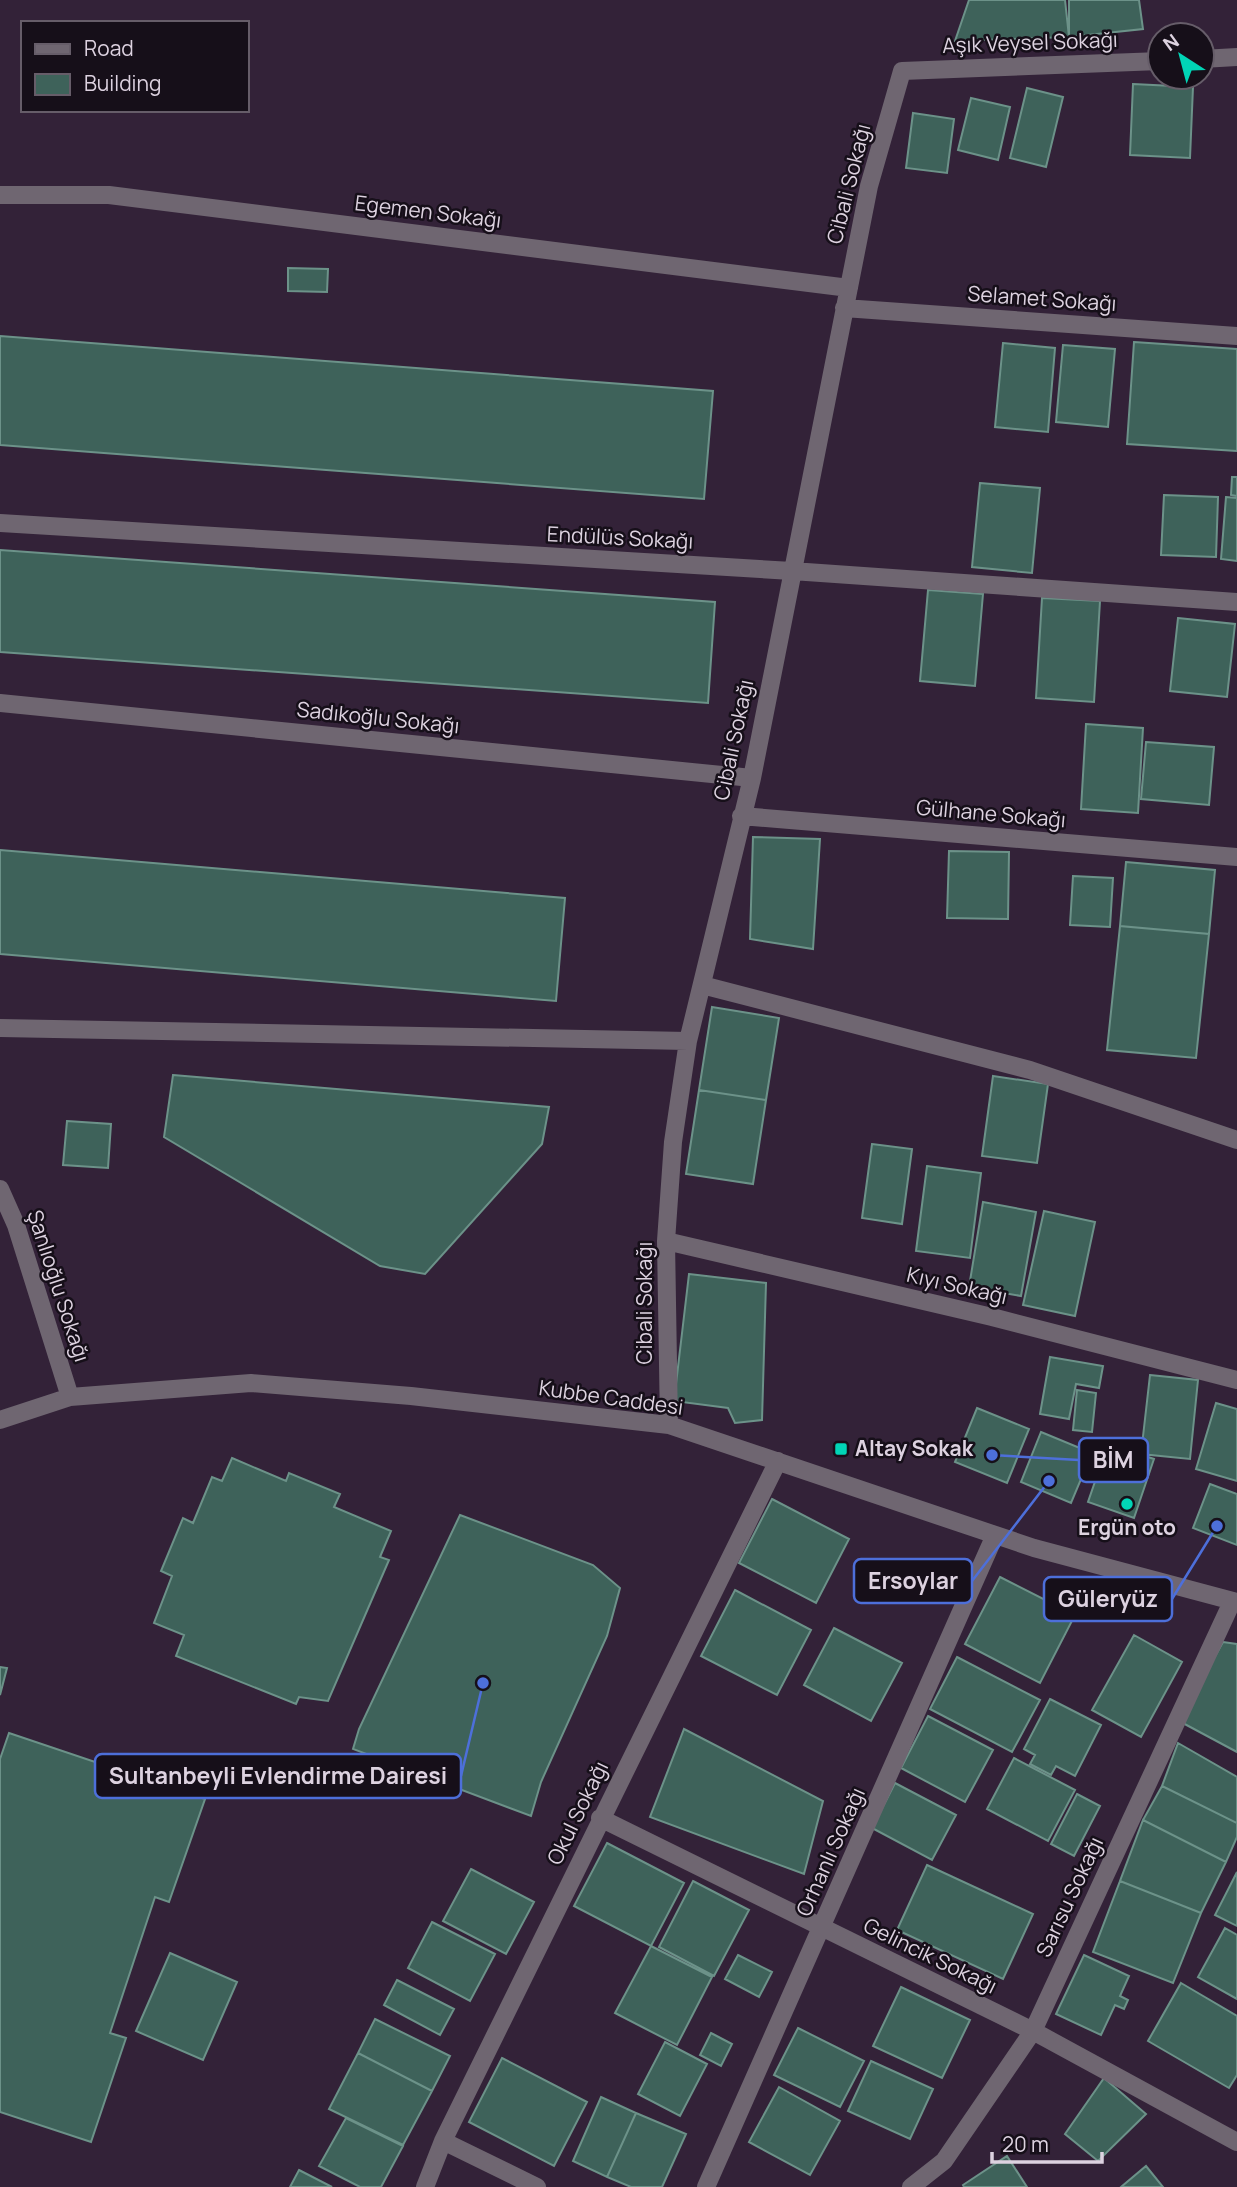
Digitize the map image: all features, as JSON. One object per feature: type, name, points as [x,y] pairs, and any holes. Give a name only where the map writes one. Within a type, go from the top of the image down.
[{"type":"street","points":[[1216,58],[1237,57]]},
{"type":"street","name":"Aşık Veysel Sokağı","points":[[902,71],[1146,62]]},
{"type":"street","name":"Cibali Sokağı","points":[[669,1425],[666,1241],[673,1142],[688,1041],[752,778],[869,186],[902,71]]},
{"type":"street","name":"Egemen Sokağı","points":[[0,195],[109,195],[849,288]]},
{"type":"street","name":"Selamet Sokağı","points":[[844,308],[1237,336]]},
{"type":"street","name":"Endülüs Sokağı","points":[[0,523],[792,571],[1237,602]]},
{"type":"street","name":"Sadıkoğlu Sokağı","points":[[0,703],[752,778]]},
{"type":"street","name":"Gülhane Sokağı","points":[[741,816],[1237,857]]},
{"type":"street","points":[[702,985],[1030,1070],[1237,1140]]},
{"type":"street","points":[[0,1028],[688,1041]]},
{"type":"street","name":"Şanlıoğlu Sokağı","points":[[0,1189],[16,1225],[69,1397]]},
{"type":"street","name":"Kıyı Sokağı","points":[[666,1241],[992,1317],[1237,1380]]},
{"type":"street","name":"Kubbe Caddesi","points":[[0,1420],[69,1397],[251,1383],[411,1396],[669,1425],[995,1535],[1235,1602]]},
{"type":"street","name":"Okul Sokağı","points":[[425,2187],[443,2140],[778,1461]]},
{"type":"street","name":"Orhanlı Sokağı","points":[[706,2187],[995,1535]]},
{"type":"street","name":"Sarısu Sokağı","points":[[911,2187],[944,2161],[1033,2031],[1235,1602]]},
{"type":"street","name":"Gelincik Sokağı","points":[[600,1818],[1033,2031],[1237,2142]]},
{"type":"street","points":[[443,2140],[537,2187]]},
{"type":"building","points":[[969,0],[1065,0],[1069,37],[955,41]]},
{"type":"building","points":[[1069,0],[1139,0],[1143,29],[1069,37]]},
{"type":"building","points":[[1133,84],[1146,85],[1146,91],[1193,91],[1190,158],[1130,155]]},
{"type":"building","points":[[1027,88],[1063,97],[1046,167],[1010,158]]},
{"type":"building","points":[[971,98],[1010,107],[998,160],[958,150]]},
{"type":"building","points":[[913,113],[954,119],[947,173],[906,168]]},
{"type":"building","points":[[288,268],[328,269],[327,292],[288,291]]},
{"type":"building","points":[[0,336],[713,391],[704,499],[0,445]]},
{"type":"building","points":[[1134,342],[1237,349],[1237,451],[1127,444]]},
{"type":"building","points":[[1003,343],[1055,348],[1048,432],[995,427]]},
{"type":"building","points":[[1063,345],[1115,349],[1108,427],[1056,422]]},
{"type":"building","points":[[1232,477],[1237,477],[1237,496],[1231,495]]},
{"type":"building","points":[[980,483],[1040,488],[1032,573],[972,567]]},
{"type":"building","points":[[1164,495],[1218,497],[1216,557],[1161,555]]},
{"type":"building","points":[[1226,497],[1237,498],[1237,561],[1221,559]]},
{"type":"building","points":[[0,550],[715,602],[708,703],[0,652]]},
{"type":"building","points":[[928,590],[983,594],[975,686],[920,681]]},
{"type":"building","points":[[1042,598],[1100,601],[1094,702],[1036,698]]},
{"type":"building","points":[[1178,618],[1235,624],[1227,697],[1170,691]]},
{"type":"building","points":[[1086,724],[1143,728],[1138,813],[1081,809]]},
{"type":"building","points":[[1146,742],[1214,747],[1209,805],[1141,799]]},
{"type":"building","points":[[753,837],[820,839],[813,949],[750,939]]},
{"type":"building","points":[[0,850],[565,898],[556,1001],[0,954]]},
{"type":"building","points":[[949,851],[1009,852],[1008,919],[947,918]]},
{"type":"building","points":[[1126,862],[1215,870],[1209,934],[1120,926]]},
{"type":"building","points":[[1073,876],[1113,878],[1110,927],[1070,925]]},
{"type":"building","points":[[1120,926],[1209,934],[1196,1058],[1107,1050]]},
{"type":"building","points":[[712,1007],[779,1018],[766,1100],[699,1090]]},
{"type":"building","points":[[173,1075],[549,1107],[542,1144],[425,1274],[380,1266],[164,1137]]},
{"type":"building","points":[[993,1076],[1048,1084],[1037,1163],[982,1156]]},
{"type":"building","points":[[699,1090],[766,1100],[753,1184],[686,1174]]},
{"type":"building","points":[[67,1121],[111,1124],[108,1168],[63,1165]]},
{"type":"building","points":[[872,1144],[912,1149],[902,1224],[862,1218]]},
{"type":"building","points":[[927,1166],[981,1173],[970,1258],[916,1251]]},
{"type":"building","points":[[983,1202],[1036,1212],[1021,1296],[969,1287]]},
{"type":"building","points":[[1044,1211],[1095,1222],[1075,1316],[1023,1305]]},
{"type":"building","points":[[689,1274],[766,1283],[762,1420],[735,1423],[728,1408],[674,1401]]},
{"type":"building","points":[[1050,1357],[1103,1366],[1099,1388],[1076,1384],[1069,1419],[1040,1414]]},
{"type":"building","points":[[1150,1375],[1198,1380],[1190,1459],[1141,1454]]},
{"type":"building","points":[[1077,1390],[1096,1393],[1092,1432],[1073,1430]]},
{"type":"building","points":[[1216,1403],[1237,1409],[1237,1481],[1196,1469]]},
{"type":"building","points":[[977,1408],[1029,1429],[1007,1483],[955,1462]]},
{"type":"building","points":[[1041,1432],[1092,1453],[1071,1503],[1021,1482]]},
{"type":"building","points":[[1108,1444],[1154,1459],[1134,1518],[1088,1502]]},
{"type":"building","points":[[232,1458],[286,1481],[289,1473],[340,1494],[334,1507],[391,1531],[380,1557],[389,1560],[328,1701],[299,1697],[296,1704],[176,1656],[184,1635],[154,1623],[172,1576],[161,1571],[183,1518],[193,1523],[212,1477],[222,1481]]},
{"type":"building","points":[[1210,1484],[1237,1494],[1237,1545],[1193,1528]]},
{"type":"building","points":[[772,1499],[849,1539],[816,1603],[739,1563]]},
{"type":"building","points":[[460,1515],[593,1565],[620,1588],[607,1636],[541,1782],[531,1816],[353,1749],[359,1729]]},
{"type":"building","points":[[1000,1577],[1075,1615],[1040,1683],[965,1644]]},
{"type":"building","points":[[735,1590],[811,1630],[777,1695],[701,1656]]},
{"type":"building","points":[[834,1628],[902,1663],[871,1721],[804,1685]]},
{"type":"building","points":[[1134,1635],[1182,1662],[1141,1737],[1092,1710]]},
{"type":"building","points":[[1223,1642],[1237,1644],[1237,1752],[1179,1721]]},
{"type":"building","points":[[957,1657],[1040,1700],[1012,1752],[930,1709]]},
{"type":"building","points":[[0,1667],[7,1668],[0,1695]]},
{"type":"building","points":[[1050,1699],[1101,1725],[1075,1776],[1056,1766],[1051,1775],[1030,1764],[1035,1755],[1024,1749]]},
{"type":"building","points":[[928,1716],[993,1750],[965,1802],[901,1768]]},
{"type":"building","points":[[684,1729],[823,1801],[804,1874],[650,1817]]},
{"type":"building","points":[[9,1733],[205,1799],[169,1902],[155,1897],[110,2033],[126,2038],[91,2142],[0,2112],[0,1759]]},
{"type":"building","points":[[1178,1743],[1237,1777],[1237,1823],[1162,1786]]},
{"type":"building","points":[[1014,1758],[1075,1790],[1048,1841],[987,1809]]},
{"type":"building","points":[[895,1783],[956,1815],[932,1860],[872,1828]]},
{"type":"building","points":[[1162,1786],[1237,1823],[1237,1837],[1226,1862],[1143,1820]]},
{"type":"building","points":[[1077,1794],[1100,1806],[1074,1856],[1051,1844]]},
{"type":"building","points":[[1143,1820],[1226,1862],[1201,1913],[1120,1881]]},
{"type":"building","points":[[607,1843],[684,1883],[651,1946],[574,1906]]},
{"type":"building","points":[[927,1865],[1033,1914],[1003,1979],[897,1930]]},
{"type":"building","points":[[471,1869],[534,1902],[506,1954],[443,1921]]},
{"type":"building","points":[[1237,1872],[1237,1926],[1215,1915]]},
{"type":"building","points":[[693,1881],[749,1910],[714,1976],[659,1947]]},
{"type":"building","points":[[1120,1881],[1201,1913],[1173,1983],[1093,1952]]},
{"type":"building","points":[[432,1922],[495,1954],[470,2001],[408,1968]]},
{"type":"building","points":[[1225,1928],[1237,1935],[1237,1999],[1198,1977]]},
{"type":"building","points":[[651,1946],[712,1977],[677,2045],[615,2013]]},
{"type":"building","points":[[170,1953],[237,1982],[203,2060],[136,2031]]},
{"type":"building","points":[[738,1955],[772,1972],[759,1997],[725,1979]]},
{"type":"building","points":[[1084,1955],[1129,1976],[1120,1996],[1128,2000],[1124,2009],[1115,2005],[1101,2035],[1056,2014]]},
{"type":"building","points":[[397,1980],[454,2009],[440,2035],[384,2005]]},
{"type":"building","points":[[1181,1983],[1237,2016],[1237,2075],[1229,2088],[1148,2041]]},
{"type":"building","points":[[901,1987],[970,2020],[942,2078],[873,2046]]},
{"type":"building","points":[[375,2019],[450,2056],[432,2091],[358,2053]]},
{"type":"building","points":[[798,2028],[864,2061],[840,2107],[774,2075]]},
{"type":"building","points":[[711,2033],[732,2044],[721,2066],[700,2055]]},
{"type":"building","points":[[665,2042],[707,2064],[680,2116],[638,2094]]},
{"type":"building","points":[[358,2053],[432,2091],[403,2145],[329,2109]]},
{"type":"building","points":[[502,2058],[587,2102],[554,2166],[469,2122]]},
{"type":"building","points":[[871,2061],[933,2089],[910,2139],[848,2111]]},
{"type":"building","points":[[1104,2078],[1146,2114],[1098,2161],[1065,2134]]},
{"type":"building","points":[[779,2087],[840,2121],[810,2175],[749,2142]]},
{"type":"building","points":[[601,2097],[636,2113],[607,2177],[573,2161]]},
{"type":"building","points":[[636,2113],[686,2134],[662,2187],[631,2187],[607,2177]]},
{"type":"building","points":[[346,2118],[403,2146],[381,2187],[360,2187],[319,2166]]},
{"type":"building","points":[[1007,2156],[1027,2187],[964,2187],[963,2185]]},
{"type":"building","points":[[1146,2166],[1163,2187],[1121,2187]]},
{"type":"building","points":[[299,2170],[332,2187],[290,2187]]},
{"type":"place","name":"Altay Sokak","points":[[841,1449]]},
{"type":"place","name":"BİM","points":[[992,1455]]},
{"type":"place","name":"Ersoylar","points":[[1049,1481]]},
{"type":"place","name":"Ergün oto","points":[[1127,1504]]},
{"type":"place","name":"Güleryüz","points":[[1217,1526]]},
{"type":"place","name":"Sultanbeyli Evlendirme Dairesi","points":[[483,1683]]}]
